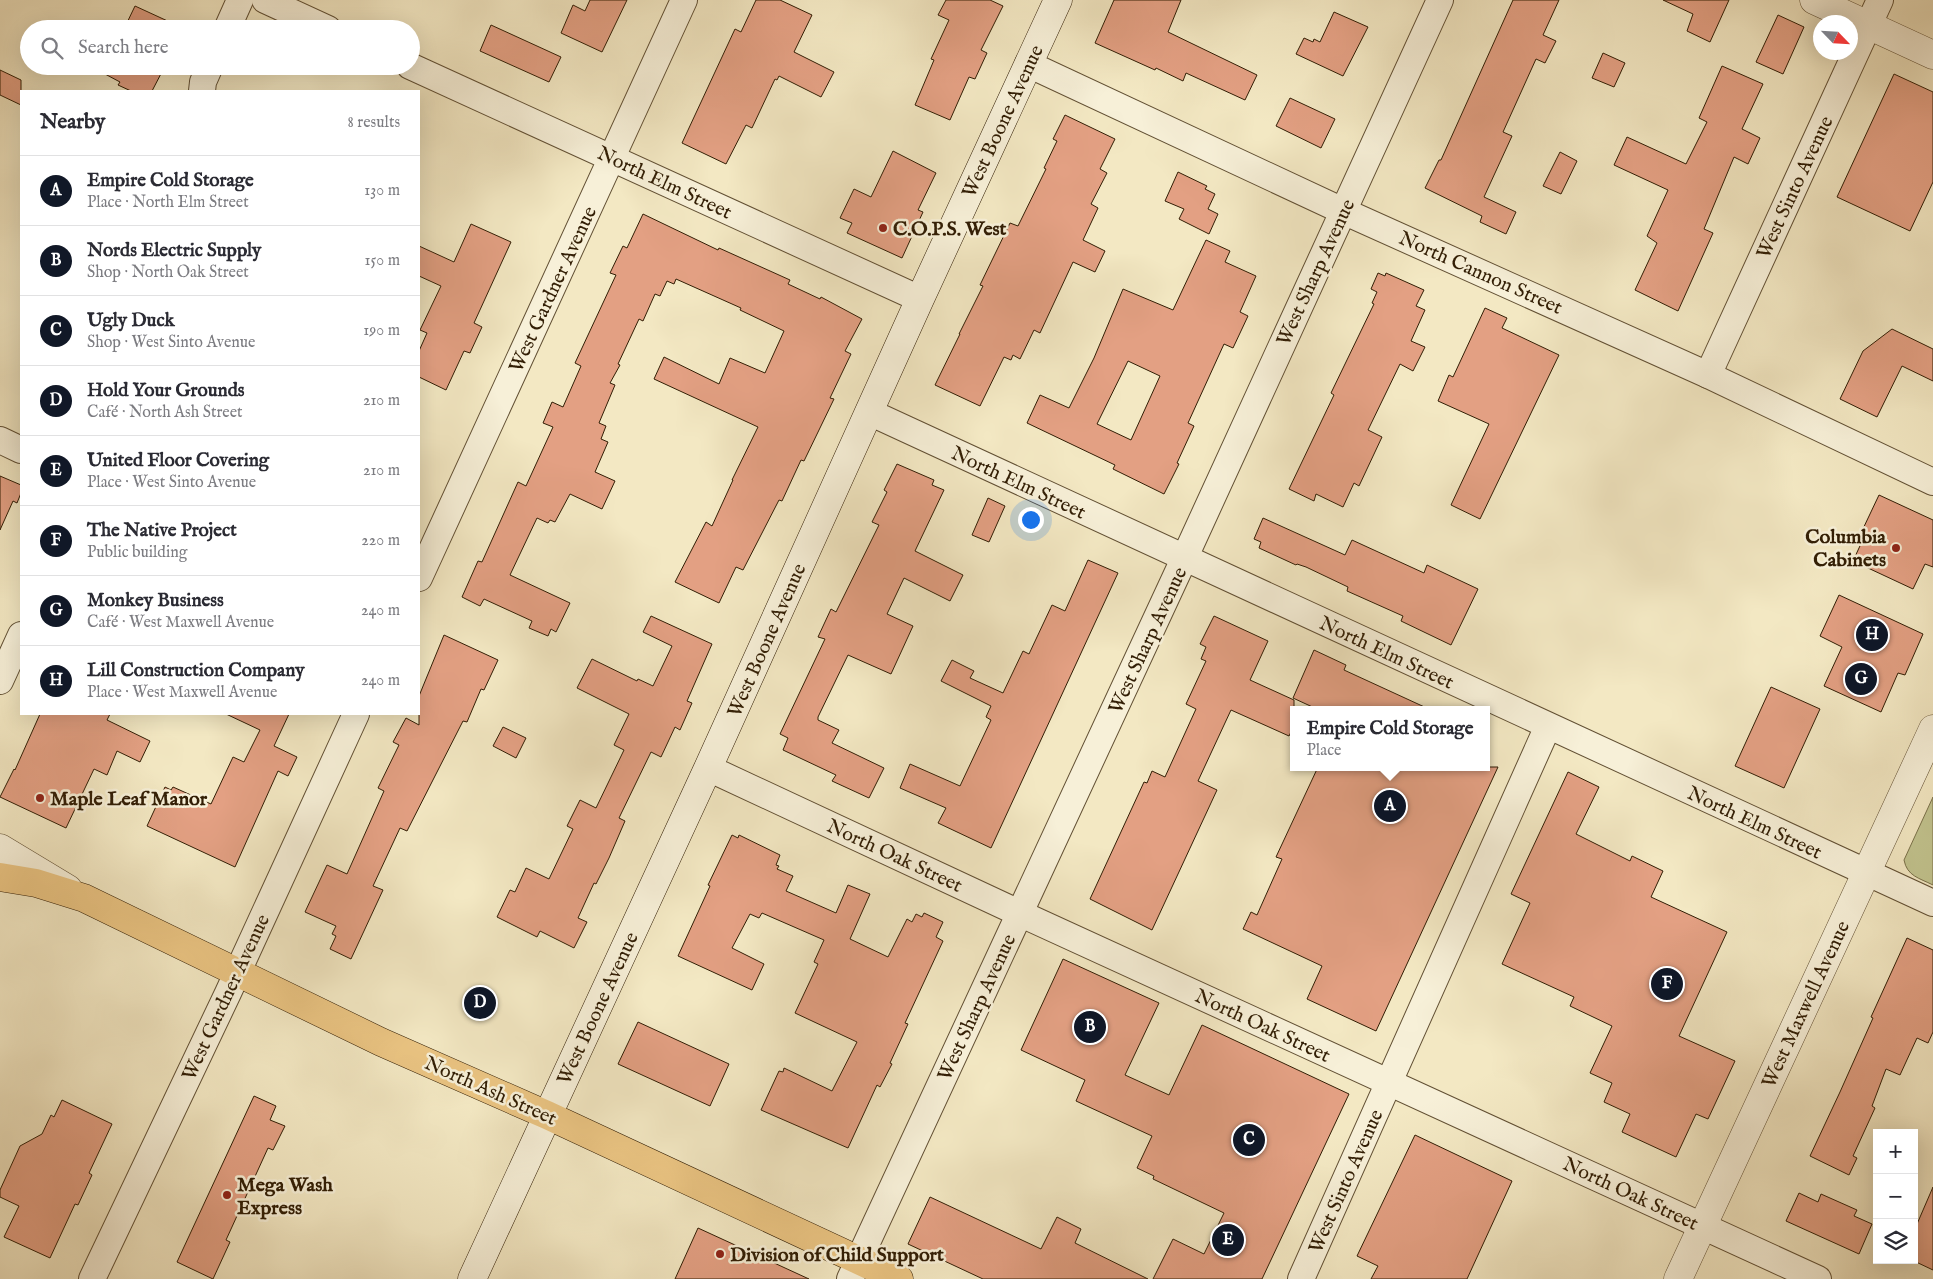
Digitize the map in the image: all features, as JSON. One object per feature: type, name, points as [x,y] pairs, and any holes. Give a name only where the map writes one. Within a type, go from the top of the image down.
[{"type":"main road","name":"West Boone Avenue","points":[[472,1279],[708,768],[920,299],[1058,0]]},
{"type":"main road","points":[[1814,0],[1933,55]]},
{"type":"main road","name":"West Maxwell Avenue","points":[[1678,1279],[1933,729]]},
{"type":"main road","name":"North Ash Street","points":[[0,848],[84,898],[381,1042],[547,1115],[854,1270],[898,1279]]},
{"type":"main road","name":"North Ash Street","points":[[0,877],[36,883],[84,898]]},
{"type":"street","points":[[231,20],[240,0]]},
{"type":"street","points":[[265,0],[308,20]]},
{"type":"street","name":"West Gardner Avenue","points":[[420,576],[684,0]]},
{"type":"street","name":"West Sharp Avenue","points":[[854,1270],[1184,559],[1440,0]]},
{"type":"street","name":"West Sinto Avenue","points":[[1708,375],[1880,0]]},
{"type":"street","name":"North Cannon Street","points":[[1028,64],[1344,211],[1708,375],[1933,482]]},
{"type":"street","name":"North Elm Street","points":[[420,71],[920,299]]},
{"type":"street","points":[[202,90],[206,75]]},
{"type":"street","name":"North Elm Street","points":[[869,412],[1933,903]]},
{"type":"street","points":[[0,440],[20,450]]},
{"type":"street","points":[[0,681],[20,637]]},
{"type":"street","name":"West Gardner Avenue","points":[[92,1279],[237,973],[356,715]]},
{"type":"street","name":"West Sinto Avenue","points":[[1301,1279],[1548,726]]},
{"type":"street","name":"North Oak Street","points":[[708,768],[1818,1279]]},
{"type":"green space","points":[[1933,797],[1933,885],[1911,873],[1904,860]]},
{"type":"building","points":[[590,0],[627,0],[602,52],[561,33],[573,5],[585,11]]},
{"type":"building","points":[[756,0],[780,0],[812,15],[794,52],[834,72],[821,97],[779,76],[777,80],[775,79],[752,128],[746,125],[726,164],[682,143],[735,29],[741,32]]},
{"type":"building","points":[[946,0],[990,0],[1003,6],[981,50],[987,53],[975,79],[969,77],[950,120],[915,105],[934,60],[931,59],[949,20],[938,15]]},
{"type":"building","points":[[1114,0],[1181,0],[1168,32],[1257,75],[1245,100],[1186,73],[1183,81],[1095,43]]},
{"type":"building","points":[[1513,0],[1559,0],[1543,35],[1556,41],[1545,63],[1536,59],[1503,132],[1512,136],[1484,197],[1516,212],[1506,234],[1480,222],[1482,216],[1425,188],[1439,160],[1441,160]]},
{"type":"building","points":[[1663,0],[1729,0],[1710,42],[1687,31],[1693,14]]},
{"type":"building","points":[[135,6],[165,20],[128,20]]},
{"type":"building","points":[[1334,12],[1368,27],[1343,76],[1296,54],[1304,38],[1313,42],[1314,39],[1320,42]]},
{"type":"building","points":[[1778,15],[1804,27],[1783,74],[1756,62]]},
{"type":"building","points":[[491,25],[561,57],[549,82],[480,51]]},
{"type":"building","points":[[1603,53],[1625,63],[1614,87],[1592,78]]},
{"type":"building","points":[[1722,66],[1763,84],[1742,129],[1760,138],[1748,164],[1734,157],[1704,229],[1713,233],[1678,311],[1635,290],[1657,243],[1647,236],[1668,190],[1614,165],[1627,137],[1686,164],[1707,122],[1699,118]]},
{"type":"building","points":[[0,70],[21,80],[20,105],[0,95]]},
{"type":"building","points":[[1894,74],[1933,92],[1933,182],[1910,231],[1837,197]]},
{"type":"building","points":[[107,75],[160,75],[153,90],[129,90],[118,85],[120,82]]},
{"type":"building","points":[[1290,98],[1335,119],[1321,148],[1276,126]]},
{"type":"building","points":[[1065,115],[1115,139],[1100,169],[1107,173],[1091,204],[1098,208],[1083,240],[1105,251],[1095,272],[1073,262],[1040,333],[1034,330],[1020,359],[1013,355],[1011,360],[1004,357],[980,406],[935,385],[983,286],[980,285],[1010,223],[1018,226],[1046,169],[1044,168],[1057,141],[1053,139]]},
{"type":"building","points":[[893,151],[936,173],[918,210],[923,212],[902,258],[847,233],[852,223],[840,218],[854,189],[871,197]]},
{"type":"building","points":[[1560,152],[1577,161],[1561,194],[1543,186]]},
{"type":"building","points":[[1178,172],[1207,186],[1205,189],[1215,194],[1208,209],[1218,214],[1209,234],[1179,219],[1184,209],[1165,201]]},
{"type":"building","points":[[643,214],[718,250],[719,248],[790,280],[788,284],[820,299],[821,297],[862,319],[845,351],[851,354],[830,398],[834,399],[804,461],[801,460],[782,501],[779,500],[743,570],[736,567],[719,603],[675,582],[706,522],[712,526],[758,427],[654,379],[664,357],[719,384],[730,358],[765,373],[784,331],[740,310],[741,308],[676,279],[674,284],[667,281],[660,296],[655,294],[643,321],[639,319],[618,364],[620,365],[610,383],[615,385],[599,423],[606,426],[601,439],[608,442],[595,472],[615,481],[602,509],[570,494],[555,522],[550,520],[548,523],[537,518],[510,575],[570,603],[556,632],[551,629],[548,636],[529,628],[532,621],[484,599],[480,606],[462,597],[478,561],[482,562],[518,482],[526,486],[553,427],[543,423],[552,402],[563,407],[581,366],[575,363],[616,275],[610,273],[623,246],[627,248]]},
{"type":"building","points":[[471,224],[511,242],[474,323],[482,327],[470,353],[464,351],[446,390],[420,377],[420,349],[427,333],[420,330],[441,286],[420,276],[420,246],[454,262]]},
{"type":"building","points":[[1206,240],[1230,251],[1225,262],[1256,276],[1240,312],[1248,316],[1233,348],[1224,344],[1188,423],[1194,426],[1177,463],[1179,464],[1164,494],[1113,469],[1115,465],[1027,423],[1040,395],[1069,408],[1094,358],[1123,289],[1173,310]],"holes":[[[1128,361],[1160,376],[1131,440],[1097,424]]]},
{"type":"building","points":[[1378,273],[1385,276],[1386,273],[1424,290],[1416,306],[1425,310],[1411,341],[1425,347],[1413,371],[1400,364],[1368,430],[1382,437],[1359,486],[1354,483],[1343,507],[1316,494],[1314,501],[1289,489],[1334,395],[1331,393],[1374,304],[1372,303],[1377,292],[1371,289]]},
{"type":"building","points":[[1485,308],[1507,318],[1502,328],[1559,355],[1480,519],[1451,505],[1489,424],[1438,401],[1449,375],[1453,377]]},
{"type":"building","points":[[1892,329],[1933,349],[1933,381],[1902,366],[1877,417],[1840,399],[1863,351]]},
{"type":"building","points":[[897,464],[934,480],[932,485],[944,490],[915,551],[963,575],[950,601],[904,578],[887,614],[913,626],[891,674],[848,655],[818,717],[818,720],[839,730],[832,743],[884,768],[869,798],[832,781],[836,775],[783,750],[788,738],[780,734],[825,639],[818,637],[831,609],[836,612],[879,525],[872,522],[887,492],[884,490]]},
{"type":"building","points":[[0,476],[20,485],[20,496],[17,503],[13,501],[0,530]]},
{"type":"building","name":"Columbia Cabinets","points":[[1879,495],[1933,520],[1933,567],[1925,564],[1913,589],[1853,561],[1865,535],[1861,533]]},
{"type":"building","points":[[988,498],[1005,506],[989,542],[972,535]]},
{"type":"building","points":[[1263,518],[1345,555],[1352,540],[1424,573],[1427,565],[1478,589],[1451,645],[1401,621],[1403,616],[1347,591],[1348,587],[1259,548],[1261,542],[1254,539]]},
{"type":"building","points":[[1088,560],[1118,573],[991,848],[938,823],[946,808],[900,788],[910,764],[960,786],[991,720],[986,717],[991,706],[941,681],[952,660],[974,671],[970,678],[1003,693],[1023,651],[1029,654],[1052,605],[1065,611]]},
{"type":"building","points":[[1839,595],[1923,634],[1905,675],[1898,673],[1881,712],[1824,686],[1842,647],[1820,636]]},
{"type":"building","points":[[651,616],[712,644],[687,701],[692,703],[680,730],[675,727],[661,757],[651,752],[619,818],[625,821],[609,858],[596,884],[594,883],[578,918],[587,922],[574,948],[540,931],[537,937],[497,917],[510,890],[515,892],[526,868],[549,879],[573,829],[567,826],[580,800],[596,808],[624,750],[614,745],[629,714],[577,688],[592,659],[637,681],[638,679],[653,686],[672,646],[643,632]]},
{"type":"building","points":[[1214,616],[1268,641],[1250,680],[1294,700],[1294,706],[1290,706],[1290,734],[1289,736],[1231,710],[1198,781],[1217,790],[1152,930],[1090,899],[1144,782],[1147,783],[1152,771],[1165,777],[1196,709],[1186,704],[1206,661],[1201,659],[1206,647],[1200,644]]},
{"type":"building","points":[[444,635],[498,660],[484,690],[481,689],[467,722],[463,721],[407,831],[400,828],[373,886],[383,890],[351,959],[330,949],[336,936],[332,934],[336,926],[305,912],[327,865],[347,874],[384,791],[378,788],[399,745],[393,742],[406,718],[419,725],[420,694]]},
{"type":"building","points":[[1314,650],[1346,665],[1344,670],[1422,706],[1310,706],[1293,698]]},
{"type":"building","points":[[1771,687],[1820,709],[1784,788],[1735,766]]},
{"type":"building","points":[[40,715],[110,715],[107,720],[150,741],[140,762],[117,751],[107,775],[94,769],[66,828],[0,797],[15,770]]},
{"type":"building","points":[[228,715],[289,715],[274,746],[297,757],[288,776],[278,771],[235,867],[147,826],[165,787],[171,790],[173,787],[211,804],[233,757],[244,762],[260,730]]},
{"type":"building","points":[[503,727],[526,738],[516,758],[493,746]]},
{"type":"building","points":[[1490,767],[1498,767],[1376,1031],[1307,999],[1322,966],[1243,929],[1251,912],[1257,915],[1282,859],[1276,857],[1316,771],[1490,771]]},
{"type":"building","points":[[1568,772],[1599,787],[1576,834],[1630,861],[1632,856],[1663,871],[1651,897],[1727,932],[1679,1036],[1735,1061],[1708,1119],[1696,1114],[1676,1157],[1622,1132],[1630,1114],[1604,1102],[1612,1083],[1590,1073],[1612,1026],[1570,1006],[1574,997],[1502,964],[1530,903],[1511,894]]},
{"type":"building","points":[[732,835],[738,838],[739,835],[780,855],[776,865],[779,866],[777,869],[793,876],[786,891],[836,913],[848,885],[870,894],[850,939],[888,957],[907,919],[912,922],[916,914],[922,917],[924,913],[943,922],[936,937],[943,941],[905,1023],[908,1024],[890,1063],[892,1064],[880,1087],[877,1085],[848,1148],[761,1110],[779,1071],[783,1072],[784,1068],[832,1091],[857,1042],[795,1013],[818,964],[814,962],[824,940],[762,913],[759,918],[750,914],[732,948],[764,964],[752,990],[678,956],[710,886],[708,885]]},
{"type":"building","points":[[1907,938],[1933,950],[1933,1032],[1928,1043],[1917,1038],[1900,1075],[1886,1069],[1872,1106],[1875,1108],[1853,1156],[1857,1158],[1849,1175],[1810,1156]]},
{"type":"building","points":[[1063,959],[1159,1003],[1125,1075],[1169,1095],[1202,1025],[1349,1094],[1262,1279],[1153,1279],[1173,1239],[1204,1254],[1224,1213],[1153,1179],[1154,1176],[1137,1168],[1152,1136],[1076,1101],[1085,1080],[1021,1050]]},
{"type":"building","points":[[638,1022],[729,1064],[710,1106],[618,1064]]},
{"type":"building","name":"Mega Wash Express","points":[[254,1096],[276,1106],[270,1120],[285,1126],[273,1150],[268,1148],[226,1240],[230,1242],[213,1279],[177,1262]]},
{"type":"building","points":[[62,1100],[112,1124],[89,1173],[92,1175],[78,1205],[75,1204],[50,1258],[4,1237],[19,1206],[0,1197],[0,1190],[20,1146],[42,1134],[51,1115],[54,1117]]},
{"type":"building","points":[[1415,1135],[1512,1181],[1467,1279],[1371,1279],[1378,1266],[1357,1256]]},
{"type":"building","points":[[1933,1187],[1933,1270],[1918,1263],[1918,1222]]},
{"type":"building","points":[[1799,1193],[1818,1202],[1821,1194],[1857,1210],[1854,1216],[1872,1224],[1859,1254],[1786,1221]]},
{"type":"building","points":[[930,1197],[1041,1249],[1057,1217],[1081,1229],[1075,1243],[1148,1279],[983,1279],[908,1244]]},
{"type":"building","name":"Division of Child Support","points":[[698,1228],[809,1279],[675,1279]]},
{"type":"place","name":"C.O.P.S. West","points":[[883,228]]},
{"type":"place","name":"Columbia Cabinets","points":[[1896,548]]},
{"type":"place","name":"Lill Construction Company","points":[[1872,635]]},
{"type":"place","name":"Monkey Business","points":[[1861,679]]},
{"type":"place","name":"Maple Leaf Manor","points":[[40,798]]},
{"type":"place","name":"Empire Cold Storage","points":[[1390,806]]},
{"type":"place","name":"The Native Project","points":[[1667,984]]},
{"type":"place","name":"Hold Your Grounds","points":[[480,1003]]},
{"type":"place","name":"Nords Electric Supply","points":[[1090,1027]]},
{"type":"place","name":"Ugly Duck","points":[[1249,1140]]},
{"type":"place","name":"Mega Wash Express","points":[[227,1195]]},
{"type":"place","name":"United Floor Covering","points":[[1228,1240]]},
{"type":"place","name":"Division of Child Support","points":[[720,1254]]}]
